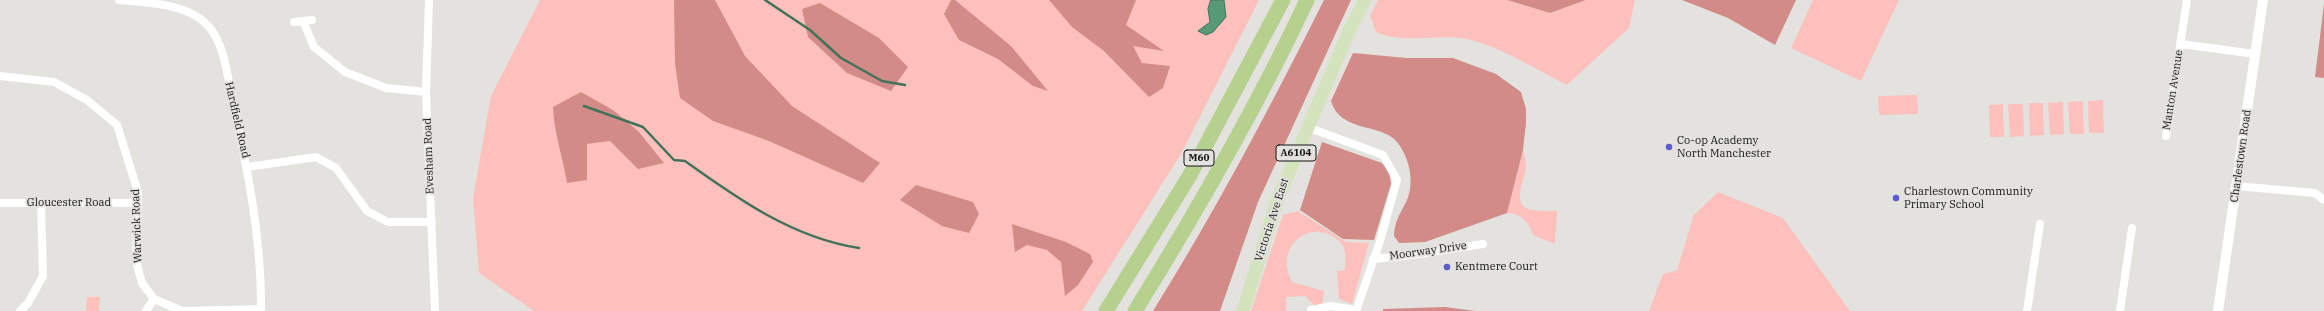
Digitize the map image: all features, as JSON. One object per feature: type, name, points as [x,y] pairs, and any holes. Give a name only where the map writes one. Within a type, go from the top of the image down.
[{"type":"highway","name":"M60","points":[[1106,311],[1190,175],[1283,0]]},
{"type":"highway","name":"M60","points":[[1135,311],[1208,188],[1258,96],[1306,0]]},
{"type":"main road","name":"Victoria Ave East","points":[[1243,311],[1278,198],[1307,127],[1365,0]]},
{"type":"street","name":"Hardfield Road","points":[[124,0],[173,8],[192,14],[210,28],[222,51],[248,167],[259,262],[261,310]]},
{"type":"street","name":"Evesham Road","points":[[429,0],[426,92],[435,311]]},
{"type":"street","name":"Manton Avenue","points":[[2166,136],[2187,0]]},
{"type":"street","name":"Charlestown Road","points":[[2218,311],[2263,0]]},
{"type":"street","points":[[294,22],[312,20]]},
{"type":"street","points":[[303,21],[314,47],[329,61],[345,72],[386,88],[426,92]]},
{"type":"street","points":[[2180,44],[2255,54]]},
{"type":"street","name":"Warwick Road","points":[[0,76],[54,82],[87,100],[116,125],[138,192],[136,261],[142,283],[154,299],[182,311],[261,310]]},
{"type":"street","name":"Moorway Drive","points":[[1307,127],[1384,155],[1397,180],[1356,310],[1331,306],[1311,310]]},
{"type":"street","points":[[248,167],[316,157],[336,168],[367,211],[388,222],[432,222]]},
{"type":"street","points":[[2236,186],[2304,191],[2315,193],[2324,200]]},
{"type":"street","name":"Gloucester Road","points":[[0,202],[138,203]]},
{"type":"street","points":[[20,311],[28,303],[42,276],[41,202]]},
{"type":"street","points":[[2027,311],[2040,224]]},
{"type":"street","points":[[2120,311],[2132,228]]},
{"type":"street","name":"Moorway Drive","points":[[1373,259],[1413,255],[1483,244]]},
{"type":"street","points":[[146,311],[154,299]]},
{"type":"shaded area","points":[[540,0],[1259,0],[1181,154],[1082,311],[534,311],[479,273],[473,198],[491,96]]},
{"type":"shaded area","points":[[674,0],[715,0],[745,56],[792,106],[880,163],[863,183],[769,141],[713,121],[680,98],[675,64]]},
{"type":"shaded area","points":[[951,0],[955,0],[1011,46],[1048,91],[1033,86],[998,59],[959,40],[944,14]]},
{"type":"shaded area","points":[[1049,0],[1136,0],[1126,25],[1164,51],[1133,46],[1142,63],[1170,66],[1163,88],[1149,97],[1104,51],[1072,27]]},
{"type":"shaded area","points":[[1211,0],[1224,0],[1226,17],[1213,32],[1206,35],[1198,31],[1210,22],[1208,9]]},
{"type":"shaded area","points":[[1324,0],[1351,0],[1258,202],[1220,311],[1153,311],[1199,235],[1242,157]]},
{"type":"shaded area","points":[[1378,0],[1507,0],[1550,13],[1586,0],[1635,0],[1629,28],[1567,85],[1492,47],[1467,39],[1444,37],[1399,38],[1376,32],[1370,16]]},
{"type":"shaded area","points":[[1507,0],[1586,0],[1550,13]]},
{"type":"shaded area","points":[[1682,0],[1796,0],[1775,45],[1728,18]]},
{"type":"shaded area","points":[[1813,0],[1899,0],[1861,81],[1791,48]]},
{"type":"shaded area","points":[[820,3],[879,38],[908,67],[891,91],[847,73],[808,37],[802,9]]},
{"type":"shaded area","points":[[2324,4],[2324,78],[2315,77]]},
{"type":"shaded area","points":[[1353,53],[1406,58],[1453,58],[1496,74],[1521,92],[1526,109],[1523,150],[1507,213],[1425,242],[1399,243],[1394,236],[1395,226],[1407,200],[1411,177],[1405,155],[1397,142],[1390,136],[1352,123],[1343,118],[1336,111],[1331,101]]},
{"type":"shaded area","points":[[581,92],[613,110],[639,132],[664,163],[638,169],[610,141],[587,144],[587,180],[567,183],[555,126],[553,107]]},
{"type":"shaded area","points":[[1917,95],[1918,114],[1879,115],[1878,96]]},
{"type":"shaded area","points":[[2103,100],[2104,133],[2089,133],[2088,101]]},
{"type":"shaded area","points":[[2083,101],[2084,134],[2070,134],[2068,102]]},
{"type":"shaded area","points":[[2063,102],[2064,134],[2050,135],[2048,103]]},
{"type":"shaded area","points":[[2029,103],[2043,103],[2044,135],[2030,136]]},
{"type":"shaded area","points":[[2003,104],[2004,137],[1990,137],[1989,105]]},
{"type":"shaded area","points":[[2008,104],[2023,104],[2024,136],[2010,137]]},
{"type":"shaded area","points":[[1322,142],[1382,163],[1389,172],[1391,184],[1374,240],[1343,239],[1300,210]]},
{"type":"shaded area","points":[[1523,150],[1526,166],[1520,191],[1521,203],[1525,207],[1532,210],[1557,211],[1555,244],[1533,235],[1524,219],[1512,213],[1507,213]]},
{"type":"shaded area","points":[[916,185],[973,202],[979,214],[969,233],[942,226],[900,200]]},
{"type":"shaded area","points":[[1718,192],[1783,218],[1850,311],[1649,311],[1663,274],[1677,270],[1694,215]]},
{"type":"shaded area","points":[[1298,211],[1346,242],[1369,243],[1352,304],[1339,299],[1337,271],[1345,270],[1343,246],[1331,235],[1320,232],[1309,233],[1299,238],[1292,246],[1288,256],[1287,268],[1292,282],[1324,291],[1322,305],[1314,305],[1305,296],[1286,297],[1286,311],[1251,311],[1283,215]]},
{"type":"shaded area","points":[[1012,224],[1066,242],[1090,254],[1093,262],[1078,285],[1065,296],[1061,262],[1047,250],[1027,245],[1015,252]]},
{"type":"shaded area","points":[[87,297],[100,297],[99,311],[86,311]]},
{"type":"shaded area","points":[[1445,307],[1475,311],[1383,311],[1383,309]]},
{"type":"waterway","points":[[765,0],[810,30],[841,58],[882,81],[905,85]]},
{"type":"waterway","points":[[584,106],[643,127],[674,160],[685,161],[746,203],[767,215],[811,236],[859,248]]},
{"type":"place","name":"Co-op Academy North Manchester","points":[[1669,147]]},
{"type":"place","name":"Charlestown Community Primary School","points":[[1896,198]]},
{"type":"place","name":"Kentmere Court","points":[[1447,267]]}]
